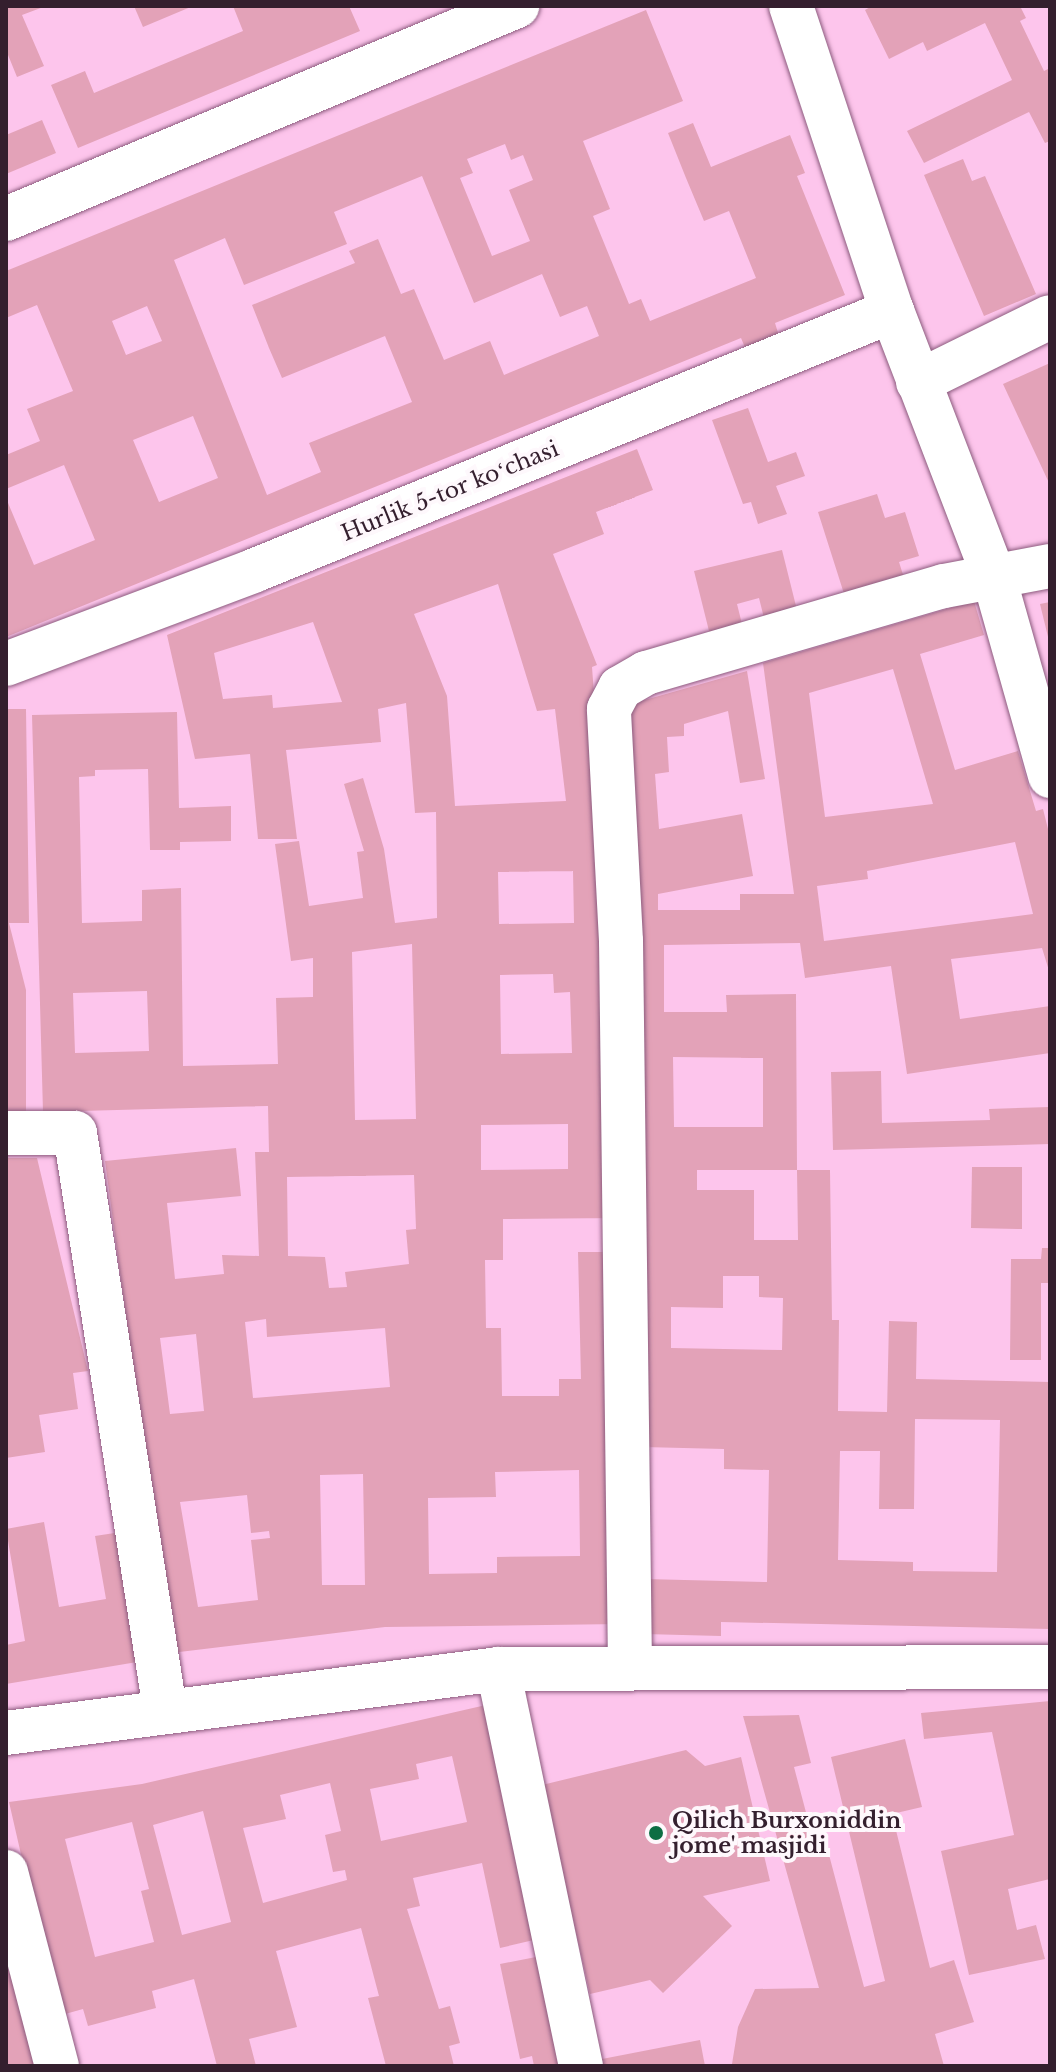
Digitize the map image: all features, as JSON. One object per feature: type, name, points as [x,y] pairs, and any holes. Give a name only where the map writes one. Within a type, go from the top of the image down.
[{"type":"street","points":[[6,219],[517,6]]},
{"type":"street","points":[[791,6],[892,311],[993,574],[1050,776]]},
{"type":"street","name":"Hurlik 5-tor koʻchasi","points":[[6,664],[253,571],[892,311]]},
{"type":"street","points":[[918,382],[1050,317]]},
{"type":"street","points":[[630,1667],[622,957],[609,709],[620,688],[646,673],[993,574],[1050,566]]},
{"type":"street","points":[[6,1133],[75,1133],[165,1710]]},
{"type":"street","points":[[6,1733],[498,1669],[1050,1667]]},
{"type":"street","points":[[498,1669],[581,2066]]},
{"type":"street","points":[[6,1872],[57,2066]]},
{"type":"building","points":[[6,6],[46,6],[22,15],[44,66],[17,77],[6,50]]},
{"type":"building","points":[[134,6],[193,6],[143,27]]},
{"type":"building","points":[[233,6],[349,6],[360,31],[78,148],[51,85],[85,71],[94,93],[243,31]]},
{"type":"building","points":[[872,6],[1020,6],[1026,18],[1020,21],[1044,71],[1050,68],[1050,141],[1045,143],[1029,112],[924,163],[907,131],[1012,80],[985,23],[927,51],[923,42],[889,59],[865,10]]},
{"type":"building","points":[[646,10],[683,101],[583,141],[610,209],[593,216],[629,304],[641,299],[650,321],[756,278],[729,211],[704,221],[686,178],[668,133],[693,123],[711,167],[790,135],[805,173],[797,176],[845,295],[775,323],[779,336],[746,350],[741,338],[6,637],[6,498],[34,565],[95,540],[64,465],[6,489],[6,455],[40,441],[27,409],[73,391],[37,305],[6,318],[6,271]],"holes":[[[505,144],[511,160],[523,155],[533,180],[509,190],[530,241],[492,256],[460,178],[473,173],[467,159]],[[422,176],[474,303],[542,274],[560,317],[587,306],[599,336],[504,375],[490,341],[444,360],[414,289],[401,294],[378,239],[349,251],[355,263],[252,305],[269,348],[282,378],[385,336],[412,402],[309,443],[321,472],[267,495],[174,260],[225,238],[244,285],[347,244],[334,212]],[[147,306],[162,341],[126,355],[112,321]],[[193,416],[218,478],[159,502],[133,440]]]},
{"type":"building","points":[[42,120],[56,153],[6,174],[6,135]]},
{"type":"building","points":[[963,159],[972,181],[985,176],[1036,294],[984,316],[924,175]]},
{"type":"building","points":[[1050,363],[1050,485],[1003,384]]},
{"type":"building","points":[[748,408],[768,462],[796,452],[805,476],[776,486],[787,514],[758,524],[751,502],[743,504],[712,420]]},
{"type":"building","points":[[637,449],[653,490],[596,512],[604,534],[553,554],[597,665],[592,667],[606,856],[613,1218],[503,1219],[503,1260],[485,1260],[486,1328],[501,1328],[502,1396],[559,1396],[559,1379],[581,1379],[578,1252],[615,1252],[621,1624],[385,1627],[171,1653],[105,1161],[236,1148],[241,1196],[167,1203],[175,1279],[224,1274],[222,1255],[259,1256],[255,1152],[269,1152],[268,1106],[43,1112],[32,715],[177,712],[179,808],[231,806],[231,841],[180,842],[180,850],[150,850],[148,769],[95,770],[95,776],[79,777],[82,923],[142,921],[142,890],[181,888],[183,1066],[278,1064],[276,998],[313,997],[313,958],[291,961],[275,844],[299,841],[309,906],[363,898],[357,852],[364,851],[344,784],[363,778],[384,849],[395,923],[437,918],[436,812],[415,813],[406,703],[378,709],[381,742],[286,750],[297,839],[258,839],[250,754],[195,759],[167,635]],"holes":[[[498,584],[537,711],[555,709],[566,801],[455,806],[447,696],[414,614]],[[313,622],[342,702],[273,708],[272,695],[223,699],[214,653]],[[573,871],[574,923],[499,924],[498,872]],[[412,944],[416,1119],[355,1120],[352,952]],[[553,974],[554,993],[570,992],[572,1053],[501,1054],[500,975]],[[147,991],[149,1051],[75,1053],[73,993]],[[568,1124],[568,1169],[481,1170],[481,1125]],[[414,1175],[416,1229],[406,1230],[409,1264],[345,1272],[347,1287],[329,1288],[325,1257],[288,1256],[287,1177]],[[266,1319],[267,1337],[385,1328],[390,1387],[253,1398],[245,1322]],[[196,1334],[204,1411],[170,1414],[160,1338]],[[579,1470],[580,1556],[497,1557],[497,1573],[429,1574],[428,1498],[496,1497],[495,1472]],[[363,1474],[365,1585],[322,1585],[320,1475]],[[247,1495],[251,1533],[269,1531],[270,1538],[251,1540],[258,1600],[198,1607],[180,1502]]]},
{"type":"building","points":[[877,494],[885,518],[905,512],[919,556],[899,562],[905,581],[846,600],[818,512]]},
{"type":"building","points":[[782,550],[798,614],[765,622],[759,598],[737,604],[743,628],[710,635],[694,571]]},
{"type":"building","points":[[974,601],[984,635],[920,654],[955,770],[1018,751],[1036,811],[1043,809],[1050,837],[1050,974],[1042,948],[951,959],[960,1019],[1050,1006],[1050,1053],[907,1074],[891,966],[805,978],[800,943],[664,945],[664,1012],[727,1012],[726,995],[796,994],[797,1170],[830,1170],[832,1320],[839,1320],[838,1411],[887,1412],[889,1321],[917,1322],[916,1379],[1050,1382],[1050,1629],[721,1622],[721,1636],[644,1634],[645,1579],[767,1582],[769,1470],[724,1469],[724,1449],[643,1447],[620,707],[747,671],[765,779],[740,783],[728,711],[684,724],[684,736],[667,737],[669,772],[655,774],[659,829],[742,814],[753,876],[658,894],[658,910],[740,910],[740,894],[794,894],[763,663]],"holes":[[[893,669],[933,804],[825,817],[809,693]],[[1015,842],[1033,914],[824,941],[817,886],[868,879],[867,871]],[[673,1057],[763,1058],[763,1127],[674,1127]],[[697,1170],[797,1170],[798,1240],[754,1240],[754,1190],[697,1190]],[[723,1276],[759,1276],[759,1297],[783,1298],[782,1350],[671,1348],[671,1307],[723,1308]],[[915,1419],[1000,1420],[997,1572],[913,1571],[913,1562],[838,1560],[840,1451],[880,1451],[879,1509],[914,1509]]]},
{"type":"building","points":[[1050,602],[1050,641],[1049,641],[1040,604]]},
{"type":"building","points":[[6,709],[26,709],[29,923],[9,923],[26,990],[26,1113],[6,1113]]},
{"type":"building","points":[[881,1071],[882,1123],[990,1120],[989,1109],[1050,1107],[1050,1144],[833,1150],[831,1072]]},
{"type":"building","points":[[6,1158],[37,1158],[88,1371],[73,1373],[78,1409],[39,1415],[45,1452],[6,1458]]},
{"type":"building","points":[[972,1167],[1022,1167],[1022,1229],[971,1228]]},
{"type":"building","points":[[1042,1248],[1050,1248],[1050,1283],[1041,1283],[1041,1360],[1010,1360],[1011,1259],[1041,1259]]},
{"type":"building","points":[[44,1522],[59,1607],[106,1599],[95,1536],[121,1532],[143,1661],[6,1684],[6,1645],[25,1641],[6,1529]]},
{"type":"building","points":[[1050,1701],[1050,1879],[1008,1889],[1017,1930],[1036,1925],[1045,1959],[969,1975],[941,1851],[1014,1835],[992,1732],[924,1739],[921,1713]]},
{"type":"building","points":[[486,1705],[538,1939],[500,1948],[482,1863],[413,1878],[420,1906],[407,1909],[439,2009],[450,2006],[460,2043],[449,2046],[454,2066],[386,2066],[368,1998],[379,1996],[361,1928],[276,1951],[297,2027],[249,2039],[256,2066],[217,2066],[194,1979],[152,1991],[156,2008],[88,2026],[83,2009],[58,2016],[9,1802],[142,1784]],"holes":[[[452,1756],[467,1822],[381,1841],[370,1789],[419,1779],[416,1764]],[[330,1783],[341,1831],[325,1835],[333,1872],[345,1870],[347,1880],[263,1903],[243,1828],[286,1819],[280,1795]],[[203,1811],[231,1922],[182,1935],[153,1825]],[[132,1822],[149,1889],[141,1891],[154,1942],[95,1957],[65,1839]]]},
{"type":"building","points":[[799,1715],[811,1763],[794,1767],[817,1854],[828,1851],[864,1987],[885,1981],[831,1757],[905,1739],[922,1807],[892,1814],[930,1968],[954,1960],[974,2022],[935,2034],[944,2066],[732,2064],[738,2027],[755,1989],[819,1988],[743,1716]]},
{"type":"building","name":"Qilich Burxoniddin jome' masjidi","points":[[686,1750],[705,1766],[741,1757],[770,1881],[703,1896],[732,1926],[663,1993],[650,1980],[590,1994],[542,1785]]},
{"type":"building","points":[[6,1922],[44,2061],[25,2066],[8,2066],[6,2057]]},
{"type":"building","points":[[541,1956],[564,2066],[534,2066],[532,2056],[520,2059],[500,1964]]},
{"type":"building","points":[[700,2040],[705,2066],[603,2066],[602,2059]]},
{"type":"place","name":"Qilich Burxoniddin jome' masjidi","points":[[656,1833]]}]
